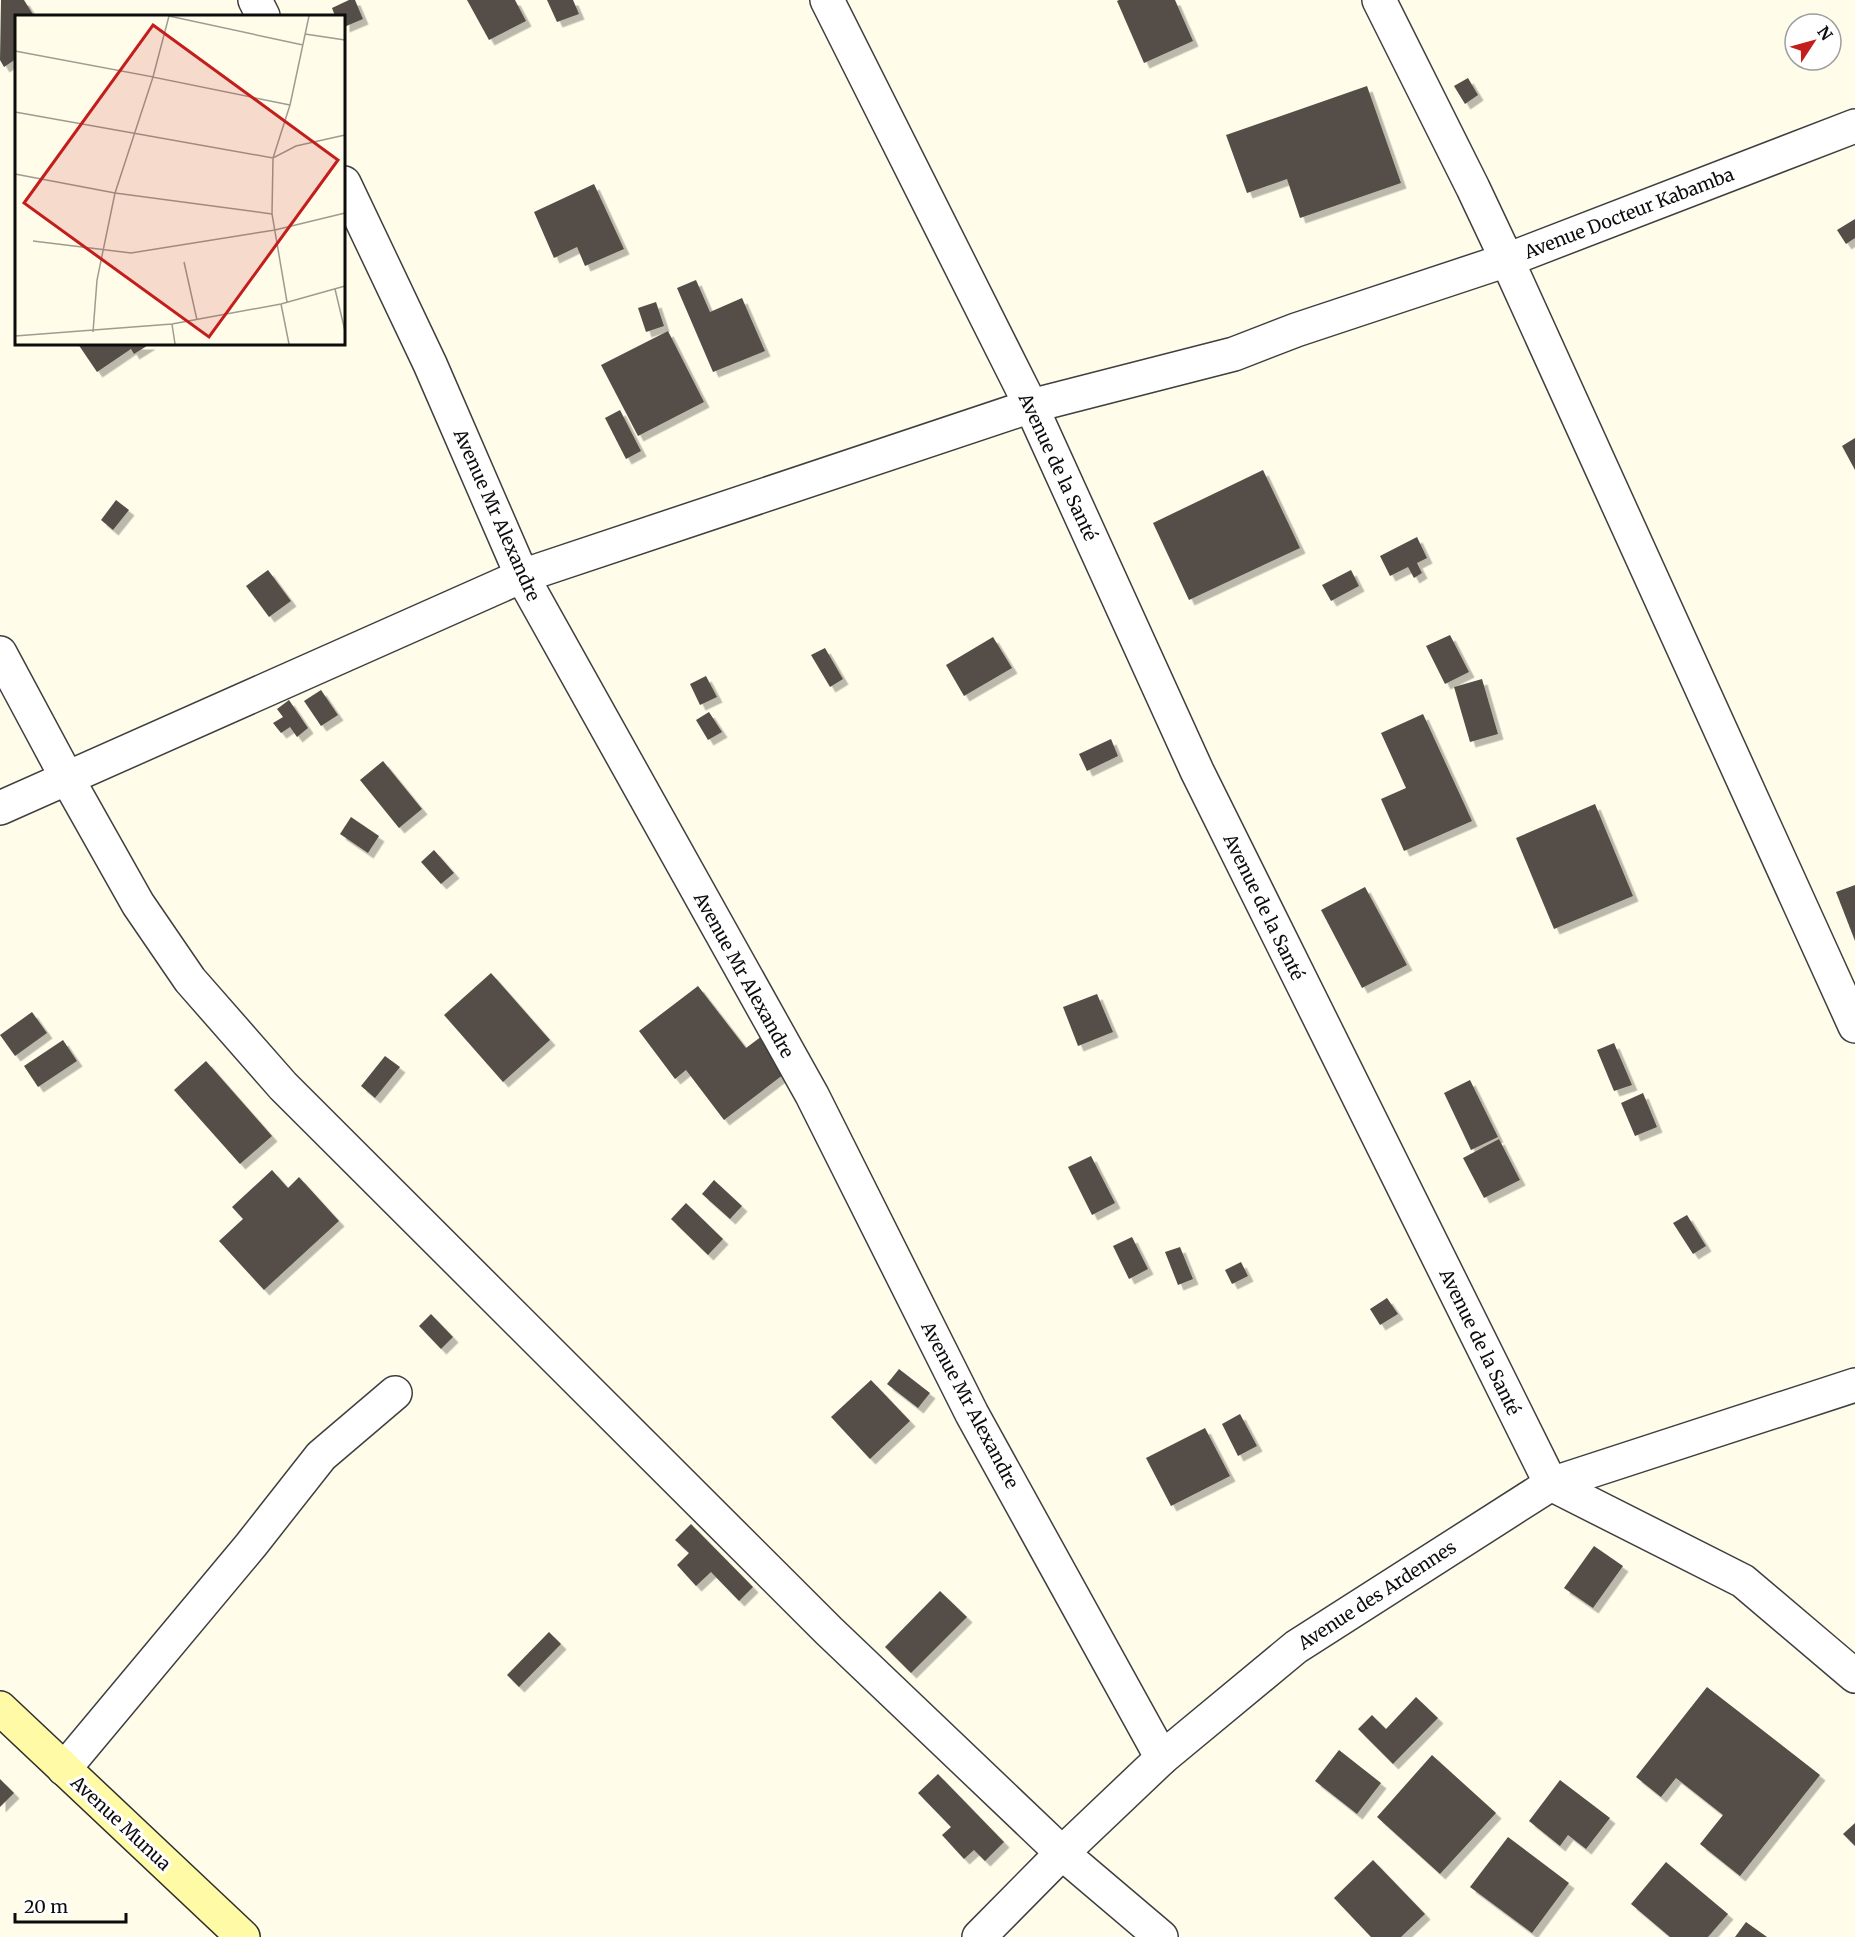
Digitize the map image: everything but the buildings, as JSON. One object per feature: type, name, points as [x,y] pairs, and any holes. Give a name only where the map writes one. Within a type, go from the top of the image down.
[{"type":"main road","name":"Avenue Munua","points":[[0,1708],[243,1937]]},
{"type":"street","points":[[255,0],[262,15]]},
{"type":"street","name":"Avenue de la Santé","points":[[827,0],[1031,406],[1197,771],[1551,1484]]},
{"type":"street","name":"Avenue Docteur Kabamba","points":[[1378,0],[1507,260],[1855,126]]},
{"type":"street","name":"Avenue Mr Alexandre","points":[[345,185],[430,364],[522,576],[812,1095],[972,1414],[1162,1758]]},
{"type":"street","points":[[0,808],[522,576],[1031,406],[1234,354],[1351,311],[1507,260],[1855,1026]]},
{"type":"street","points":[[0,653],[138,904],[190,980],[283,1086],[829,1631],[1062,1853],[1161,1937]]},
{"type":"street","name":"Avenue des Ardennes","points":[[980,1937],[1062,1853],[1162,1758],[1296,1647],[1551,1484],[1855,1385]]},
{"type":"street","points":[[64,1769],[251,1545],[321,1456],[395,1393]]},
{"type":"street","points":[[1551,1484],[1743,1581],[1855,1676]]}]
